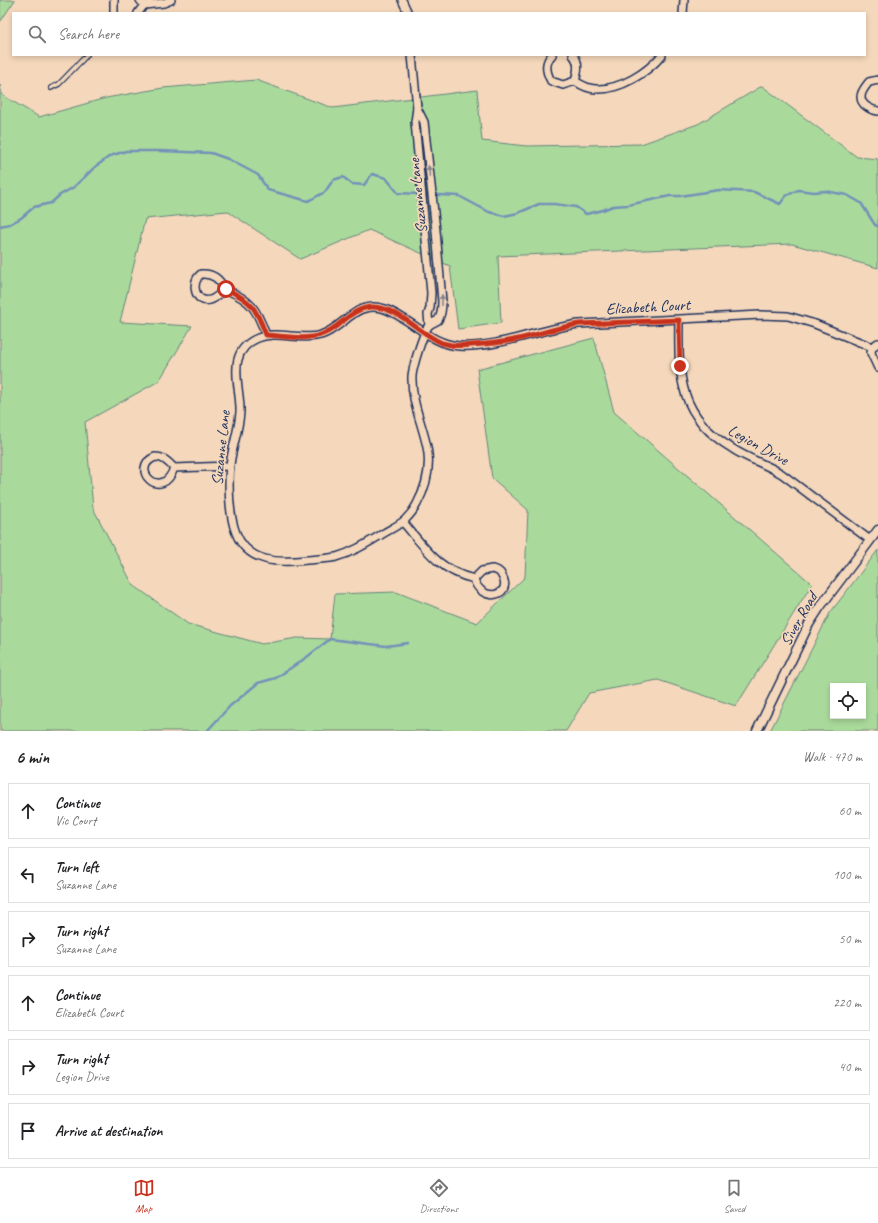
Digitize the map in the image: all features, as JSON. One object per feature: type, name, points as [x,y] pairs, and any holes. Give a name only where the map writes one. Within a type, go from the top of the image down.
[{"type":"street","points":[[114,0],[114,12]]},
{"type":"street","points":[[142,3],[164,3],[171,0]]},
{"type":"street","points":[[402,0],[408,12]]},
{"type":"street","points":[[683,12],[684,0]]},
{"type":"street","name":"Suzanne Lane","points":[[412,56],[417,108],[415,122],[431,293],[428,314],[430,326]]},
{"type":"street","points":[[551,56],[547,62],[546,68],[550,81],[563,85],[575,81]]},
{"type":"street","points":[[574,56],[577,61],[578,67],[575,81]]},
{"type":"street","points":[[575,81],[582,86],[595,89],[620,84],[646,70],[661,56]]},
{"type":"street","points":[[878,80],[869,82],[862,91],[861,100],[866,106],[878,111]]},
{"type":"street","name":"Suzanne Lane","points":[[266,335],[252,341],[245,347],[237,360],[236,374],[240,410],[230,466],[230,500],[232,521],[236,534],[242,544],[252,553],[260,558],[271,561],[286,562],[334,557],[357,549],[403,522],[416,506],[426,482],[427,475],[427,449],[413,397],[413,365],[426,333],[430,326],[439,319],[442,301],[424,122],[417,108]]},
{"type":"street","points":[[226,289],[212,300],[208,301],[198,298],[195,291],[195,286],[198,276],[201,274],[216,276],[226,289],[240,295],[252,305],[259,317],[266,335],[304,338],[313,337],[332,330],[355,312],[374,307],[386,309],[426,333]]},
{"type":"street","name":"Elizabeth Court","points":[[426,333],[442,343],[463,346],[484,345],[579,324],[762,315],[788,316],[875,345],[871,353],[878,368]]},
{"type":"street","name":"Legion Drive","points":[[679,320],[679,354],[683,386],[686,399],[697,418],[718,440],[734,450],[770,466],[870,540]]},
{"type":"street","points":[[174,468],[230,466]]},
{"type":"street","points":[[403,522],[440,564],[464,577],[474,579]]},
{"type":"street","name":"Siver Road","points":[[757,731],[809,624],[878,530]]},
{"type":"street","points":[[492,569],[500,573],[505,583],[500,593],[494,596],[487,595],[482,592],[476,585],[474,579],[482,571],[492,569]]},
{"type":"lane","points":[[51,88],[59,84],[86,56]]},
{"type":"green space","points":[[0,0],[15,0],[0,22]]},
{"type":"green space","points":[[256,80],[333,108],[477,90],[482,141],[526,146],[641,144],[698,124],[762,86],[857,157],[878,159],[878,268],[792,244],[498,256],[501,323],[458,329],[450,266],[369,230],[300,259],[227,211],[145,219],[120,322],[192,326],[159,381],[85,422],[93,508],[133,585],[188,624],[262,644],[297,638],[330,639],[335,594],[396,592],[477,623],[525,577],[528,510],[492,478],[477,369],[594,338],[614,412],[812,584],[736,706],[658,680],[589,693],[566,731],[0,731],[0,85],[2,95],[39,117],[106,98],[163,88]]},
{"type":"green space","points":[[878,550],[878,731],[770,731],[830,613]]},
{"type":"waterway","points":[[0,226],[10,224],[21,218],[34,207],[51,203],[60,195],[74,187],[95,167],[110,156],[126,151],[211,153],[228,159],[258,175],[268,190],[308,201],[325,192],[333,180],[343,177],[352,184],[364,185],[372,174],[386,178],[398,193],[459,196],[489,212],[504,216],[518,213],[539,204],[554,204],[576,207],[586,214],[613,206],[628,205],[670,196],[680,196],[719,190],[754,192],[780,204],[786,196],[798,190],[814,192],[825,191],[847,195],[861,203],[875,225],[878,226]]},
{"type":"waterway","points":[[207,731],[230,706],[258,683],[276,678],[330,639],[386,646],[408,643]]},
{"type":"route","points":[[226,289],[240,295],[252,305],[259,317],[266,335],[304,338],[323,334],[332,330],[360,309],[374,307],[386,309],[442,343],[463,346],[484,345],[522,338],[565,326],[579,324],[679,320],[680,366]]}]
